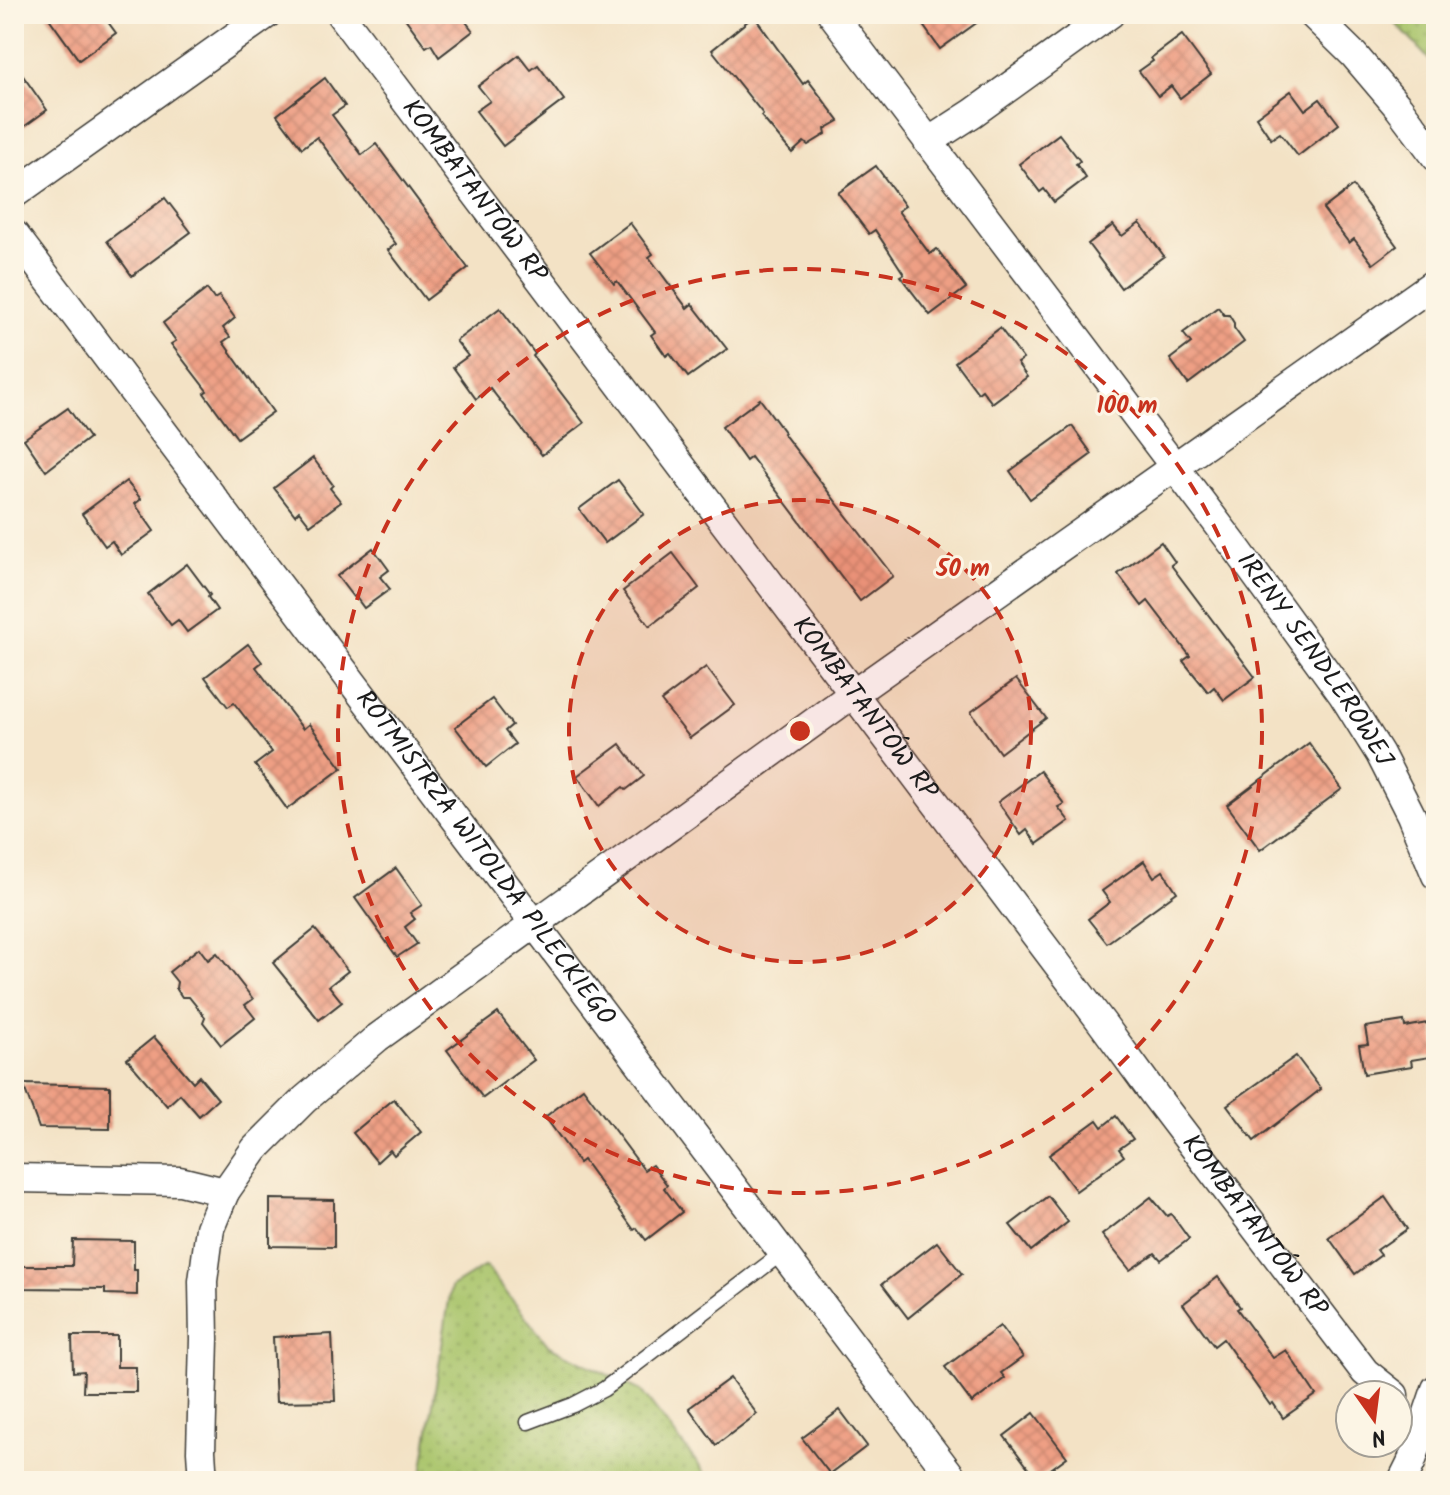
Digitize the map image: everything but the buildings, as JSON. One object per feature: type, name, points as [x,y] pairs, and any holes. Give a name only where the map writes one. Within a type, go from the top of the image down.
[{"type":"street","points":[[14,194],[267,14]]},
{"type":"street","name":"KOMBATANTÓW RP","points":[[340,14],[1165,1110],[1365,1372],[1374,1379]]},
{"type":"street","name":"IRENY SENDLEROWEJ","points":[[832,14],[1305,641],[1380,754],[1435,868]]},
{"type":"street","points":[[928,142],[1110,14]]},
{"type":"street","points":[[1312,14],[1354,55],[1436,157]]},
{"type":"street","name":"ROTMISTRZA WITOLDA PILECKIEGO","points":[[14,234],[955,1481]]},
{"type":"street","points":[[203,1481],[203,1281],[210,1228],[225,1192],[255,1149],[304,1100],[377,1038],[853,694],[1436,282]]},
{"type":"street","points":[[14,1178],[180,1181],[225,1192]]},
{"type":"street","points":[[1402,1481],[1432,1401]]},
{"type":"lane","points":[[528,1422],[604,1389],[782,1253]]},
{"type":"green space","points":[[1387,14],[1436,14],[1436,67]]},
{"type":"green space","points":[[485,1266],[549,1346],[641,1391],[711,1481],[421,1481],[451,1287]]}]
